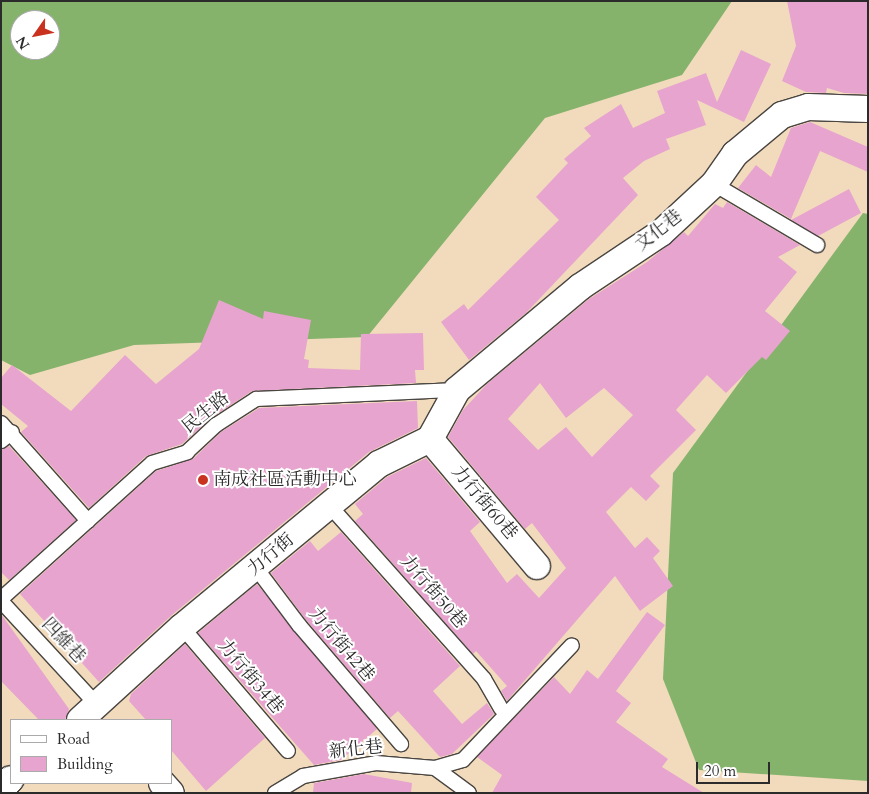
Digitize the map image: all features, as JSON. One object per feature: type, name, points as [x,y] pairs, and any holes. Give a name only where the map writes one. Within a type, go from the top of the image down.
[{"type":"street","name":"文化巷","points":[[456,390],[580,287],[661,233],[714,184],[735,154],[782,115],[808,106],[868,108]]},
{"type":"street","points":[[430,439],[456,390]]},
{"type":"street","name":"力行街","points":[[95,715],[182,626],[256,568],[379,464],[430,439]]},
{"type":"street","name":"力行街60巷","points":[[430,439],[537,566]]},
{"type":"lane","points":[[714,184],[817,245]]},
{"type":"lane","name":"民生路","points":[[1,600],[152,463],[187,452],[216,425],[256,399],[456,390]]},
{"type":"lane","points":[[1,422],[7,437],[88,521]]},
{"type":"lane","name":"力行街50巷","points":[[330,505],[484,679],[501,708]]},
{"type":"lane","name":"力行街42巷","points":[[256,568],[299,625],[402,744]]},
{"type":"lane","name":"四維巷","points":[[1,600],[95,715]]},
{"type":"lane","name":"力行街34巷","points":[[182,626],[288,751]]},
{"type":"lane","points":[[435,768],[463,760],[572,644]]},
{"type":"lane","name":"新化巷","points":[[275,793],[303,776],[376,763],[435,768]]},
{"type":"lane","points":[[435,768],[469,793]]},
{"type":"green space","points":[[1,1],[732,1],[682,75],[545,118],[367,337],[134,345],[30,375],[1,360]]},
{"type":"green space","points":[[863,213],[868,214],[868,781],[699,770],[663,679],[673,473]]},
{"type":"building","points":[[787,1],[868,1],[868,94],[844,93],[827,88],[826,93],[806,92],[782,81],[796,46]]},
{"type":"building","points":[[741,50],[771,64],[744,122],[697,100],[706,125],[666,139],[670,149],[644,161],[623,178],[638,195],[526,313],[469,360],[441,322],[464,304],[468,310],[559,220],[536,197],[568,163],[564,159],[591,136],[584,128],[621,104],[633,128],[665,113],[657,91],[706,73],[717,102]]},
{"type":"building","points":[[810,122],[868,147],[868,172],[820,151],[791,219],[738,188],[756,165],[771,177],[791,128]]},
{"type":"building","points":[[849,189],[861,213],[818,236],[791,220]]},
{"type":"building","points":[[727,202],[800,245],[778,257],[797,272],[765,311],[790,331],[766,360],[762,357],[726,393],[707,375],[676,410],[696,430],[650,476],[660,486],[646,501],[631,487],[606,512],[635,548],[647,537],[660,551],[653,558],[673,586],[640,611],[615,576],[507,701],[501,691],[507,686],[476,651],[473,654],[355,521],[363,514],[355,504],[387,477],[426,458],[480,522],[470,531],[507,583],[517,574],[539,598],[566,568],[532,523],[525,529],[448,437],[463,410],[487,384],[589,299],[647,262],[684,232],[688,236],[715,204],[723,208]],"holes":[[[540,383],[566,418],[604,388],[633,415],[592,457],[566,427],[538,450],[508,419]]]},
{"type":"building","points":[[219,300],[263,319],[264,311],[311,320],[304,359],[309,360],[308,368],[360,370],[361,334],[423,333],[424,370],[415,370],[416,383],[252,391],[211,418],[182,444],[146,456],[89,508],[21,432],[28,426],[1,404],[1,378],[12,365],[71,411],[125,355],[156,384],[199,349]]},
{"type":"building","points":[[417,401],[418,428],[369,452],[172,615],[99,682],[20,594],[156,471],[193,459],[221,432],[259,408]]},
{"type":"building","points":[[9,446],[76,520],[9,580],[1,572],[1,450]]},
{"type":"building","points":[[341,532],[460,666],[433,691],[462,724],[487,703],[494,714],[452,754],[440,757],[398,711],[390,718],[306,620],[271,573],[310,541],[318,551]]},
{"type":"building","points":[[257,584],[377,729],[341,760],[314,765],[198,633]]},
{"type":"building","points":[[647,612],[665,625],[616,691],[631,703],[616,722],[668,759],[662,767],[704,793],[492,793],[502,775],[477,757],[554,677],[570,694],[587,670],[598,679]]},
{"type":"building","points":[[1,614],[69,709],[65,719],[38,719],[1,681]]},
{"type":"building","points":[[185,644],[265,738],[206,791],[172,751],[172,719],[145,719],[129,701],[131,694]]},
{"type":"building","points":[[364,774],[412,783],[411,793],[313,793],[314,783]]},
{"type":"place","name":"南成社區活動中心","points":[[203,480]]}]
